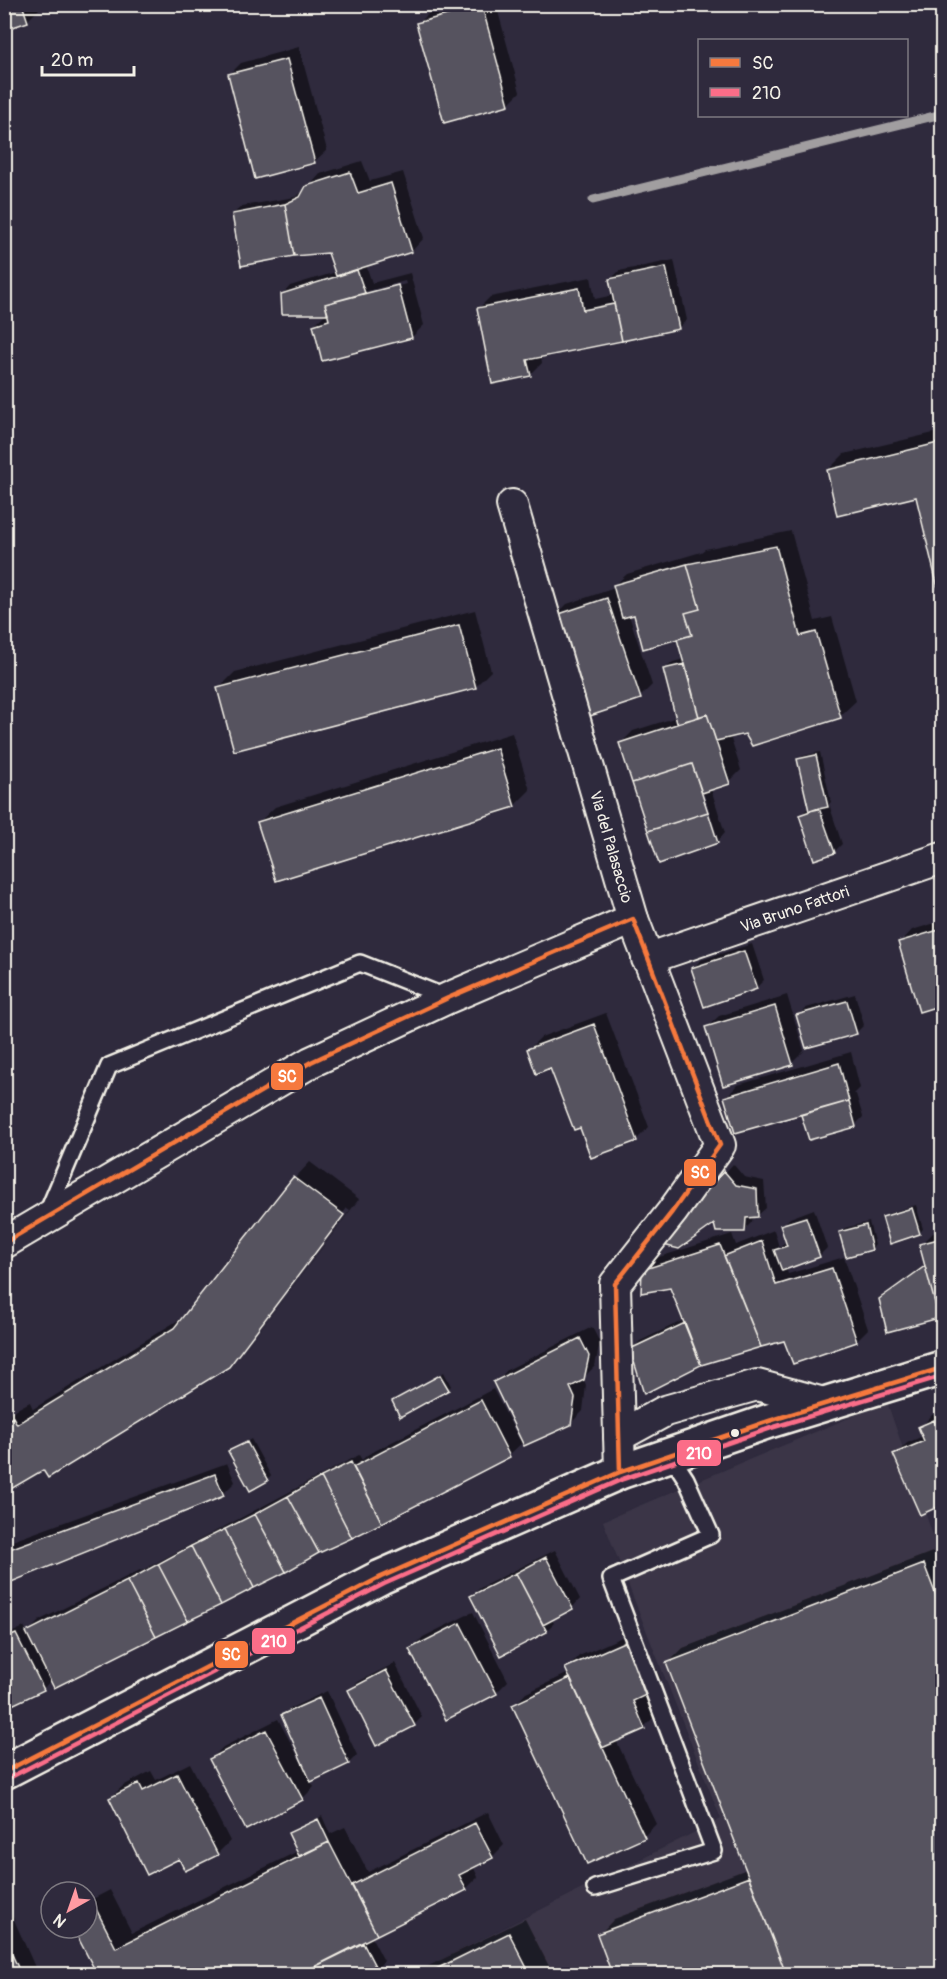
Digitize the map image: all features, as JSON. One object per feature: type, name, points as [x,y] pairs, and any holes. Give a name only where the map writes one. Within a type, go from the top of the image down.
[{"type":"main road","points":[[4,1772],[381,1577],[620,1472],[769,1421],[942,1368]]},
{"type":"street","name":"Via del Palasaccio","points":[[512,505],[633,919],[720,1145],[672,1212],[615,1284],[620,1472]]},
{"type":"street","name":"Via Bruno Fattori","points":[[647,959],[942,858]]},
{"type":"street","points":[[4,1243],[311,1062],[447,998],[633,919]]},
{"type":"street","points":[[619,1436],[665,1411],[757,1385],[827,1404]]},
{"type":"lane","points":[[44,1220],[109,1066],[360,963],[447,998]]},
{"type":"lane","points":[[595,1888],[714,1851],[611,1579],[711,1535],[686,1479],[671,1456]]},
{"type":"shaded area","points":[[887,1402],[939,1553],[942,1552],[942,1974],[413,1974],[721,1819],[603,1521]]},
{"type":"building","points":[[4,4],[22,4],[28,22],[4,30]]},
{"type":"building","points":[[482,6],[509,105],[444,123],[416,23]]},
{"type":"building","points":[[287,59],[315,163],[255,179],[228,74]]},
{"type":"building","points":[[350,172],[358,193],[391,183],[412,252],[336,276],[328,253],[294,256],[285,204],[300,197],[306,186]]},
{"type":"building","points":[[285,204],[294,256],[241,266],[232,214]]},
{"type":"building","points":[[666,267],[679,329],[622,341],[609,279]]},
{"type":"building","points":[[357,270],[365,293],[325,304],[328,314],[282,314],[281,294]]},
{"type":"building","points":[[398,285],[412,338],[322,361],[313,325],[329,320],[325,304]]},
{"type":"building","points":[[579,288],[583,310],[614,304],[622,341],[527,360],[531,376],[492,384],[477,308]]},
{"type":"building","points":[[942,442],[942,605],[916,497],[837,516],[827,470]]},
{"type":"building","points":[[776,546],[800,636],[816,632],[841,718],[752,746],[745,734],[716,741],[707,714],[699,717],[677,639],[692,635],[685,613],[700,609],[687,564]]},
{"type":"building","points":[[687,564],[700,609],[685,613],[692,635],[643,649],[634,615],[622,618],[613,585]]},
{"type":"building","points":[[607,598],[641,699],[587,717],[553,616]]},
{"type":"building","points":[[459,625],[476,688],[234,751],[217,688]]},
{"type":"building","points":[[685,664],[699,717],[677,723],[663,669]]},
{"type":"building","points":[[707,714],[730,784],[702,793],[692,764],[632,783],[619,743]]},
{"type":"building","points":[[497,748],[515,807],[276,881],[257,822]]},
{"type":"building","points":[[816,755],[828,807],[809,811],[797,759]]},
{"type":"building","points":[[692,764],[708,812],[648,831],[632,783]]},
{"type":"building","points":[[819,808],[835,853],[814,860],[799,815]]},
{"type":"building","points":[[708,812],[718,843],[659,864],[648,831]]},
{"type":"building","points":[[942,929],[942,1005],[919,1012],[898,942]]},
{"type":"building","points":[[744,951],[757,989],[704,1007],[691,968]]},
{"type":"building","points":[[847,1001],[857,1034],[806,1048],[796,1015]]},
{"type":"building","points":[[775,1006],[793,1065],[723,1086],[705,1027]]},
{"type":"building","points":[[594,1024],[637,1141],[591,1158],[580,1128],[574,1130],[550,1068],[536,1074],[527,1049]]},
{"type":"building","points":[[839,1063],[849,1101],[735,1133],[724,1097]]},
{"type":"building","points":[[849,1101],[856,1127],[809,1140],[801,1115]]},
{"type":"building","points":[[724,1171],[736,1185],[757,1189],[758,1217],[746,1218],[745,1232],[716,1232],[714,1224],[679,1249],[659,1244]]},
{"type":"building","points":[[293,1177],[344,1215],[229,1367],[48,1478],[43,1470],[4,1493],[4,1422],[13,1417],[17,1424],[174,1328]]},
{"type":"building","points":[[912,1208],[920,1234],[890,1244],[882,1217]]},
{"type":"building","points":[[806,1217],[820,1257],[782,1271],[774,1250],[787,1246],[780,1225]]},
{"type":"building","points":[[866,1225],[872,1250],[846,1257],[839,1232]]},
{"type":"building","points":[[942,1238],[942,1317],[939,1318],[919,1244]]},
{"type":"building","points":[[762,1241],[776,1285],[832,1268],[857,1342],[793,1364],[784,1341],[761,1347],[724,1256]]},
{"type":"building","points":[[720,1245],[761,1347],[701,1365],[670,1288],[641,1293],[642,1270]]},
{"type":"building","points":[[925,1266],[939,1318],[887,1332],[879,1299]]},
{"type":"building","points":[[685,1323],[701,1365],[644,1394],[630,1349]]},
{"type":"building","points":[[580,1338],[589,1356],[584,1380],[570,1387],[575,1398],[571,1425],[524,1446],[493,1382]]},
{"type":"building","points":[[440,1375],[449,1390],[400,1417],[392,1401]]},
{"type":"building","points":[[481,1400],[510,1457],[382,1523],[353,1467]]},
{"type":"building","points":[[934,1420],[942,1439],[942,1505],[920,1515],[893,1454],[924,1441],[918,1427]]},
{"type":"building","points":[[247,1442],[268,1481],[250,1491],[228,1451]]},
{"type":"building","points":[[351,1462],[382,1523],[352,1538],[321,1477]]},
{"type":"building","points":[[215,1474],[224,1496],[4,1585],[4,1551]]},
{"type":"building","points":[[321,1477],[352,1538],[319,1553],[288,1496]]},
{"type":"building","points":[[288,1496],[319,1553],[286,1572],[255,1514]]},
{"type":"building","points":[[255,1514],[286,1572],[254,1588],[225,1529]]},
{"type":"building","points":[[225,1529],[254,1588],[221,1605],[191,1546]]},
{"type":"building","points":[[191,1546],[221,1605],[188,1621],[158,1564]]},
{"type":"building","points":[[546,1557],[573,1609],[543,1625],[516,1573]]},
{"type":"building","points":[[158,1564],[188,1621],[156,1637],[127,1581]]},
{"type":"building","points":[[924,1564],[942,1611],[942,1974],[786,1974],[666,1663]]},
{"type":"building","points":[[516,1573],[547,1632],[501,1656],[470,1596]]},
{"type":"building","points":[[127,1581],[156,1637],[54,1688],[26,1632]]},
{"type":"building","points":[[460,1623],[497,1694],[446,1720],[409,1649]]},
{"type":"building","points":[[16,1634],[44,1690],[12,1705],[4,1690],[4,1639]]},
{"type":"building","points":[[626,1641],[650,1693],[633,1701],[645,1729],[602,1748],[565,1668]]},
{"type":"building","points":[[386,1670],[415,1726],[376,1746],[348,1690]]},
{"type":"building","points":[[570,1678],[645,1838],[587,1864],[512,1705]]},
{"type":"building","points":[[4,1690],[12,1705],[4,1709]]},
{"type":"building","points":[[319,1698],[349,1764],[311,1782],[281,1715]]},
{"type":"building","points":[[266,1730],[303,1800],[246,1830],[209,1759]]},
{"type":"building","points":[[177,1774],[218,1855],[185,1871],[179,1859],[147,1875],[109,1798],[139,1783],[143,1791]]},
{"type":"building","points":[[318,1819],[329,1842],[299,1856],[288,1833]]},
{"type":"building","points":[[475,1823],[493,1858],[459,1875],[467,1890],[377,1935],[352,1885]]},
{"type":"building","points":[[329,1842],[377,1935],[300,1974],[97,1974],[79,1940],[99,1940],[99,1915],[116,1948]]},
{"type":"building","points":[[749,1877],[786,1974],[612,1974],[597,1934]]},
{"type":"building","points":[[509,1933],[530,1974],[426,1974]]},
{"type":"building","points":[[4,1937],[21,1974],[4,1974]]},
{"type":"building","points":[[363,1943],[377,1970],[369,1974],[300,1974]]},
{"type":"waterway","points":[[593,200],[942,114]]},
{"type":"transit line","name":"SC","points":[[4,1243],[311,1062],[448,998],[633,919],[720,1145],[672,1212],[615,1284],[620,1472]]},
{"type":"transit line","name":"SC","points":[[4,1772],[381,1577],[620,1472],[769,1421],[942,1368]]},
{"type":"transit line","name":"210","points":[[7,1779],[384,1584],[623,1479],[771,1428],[942,1376]]}]
